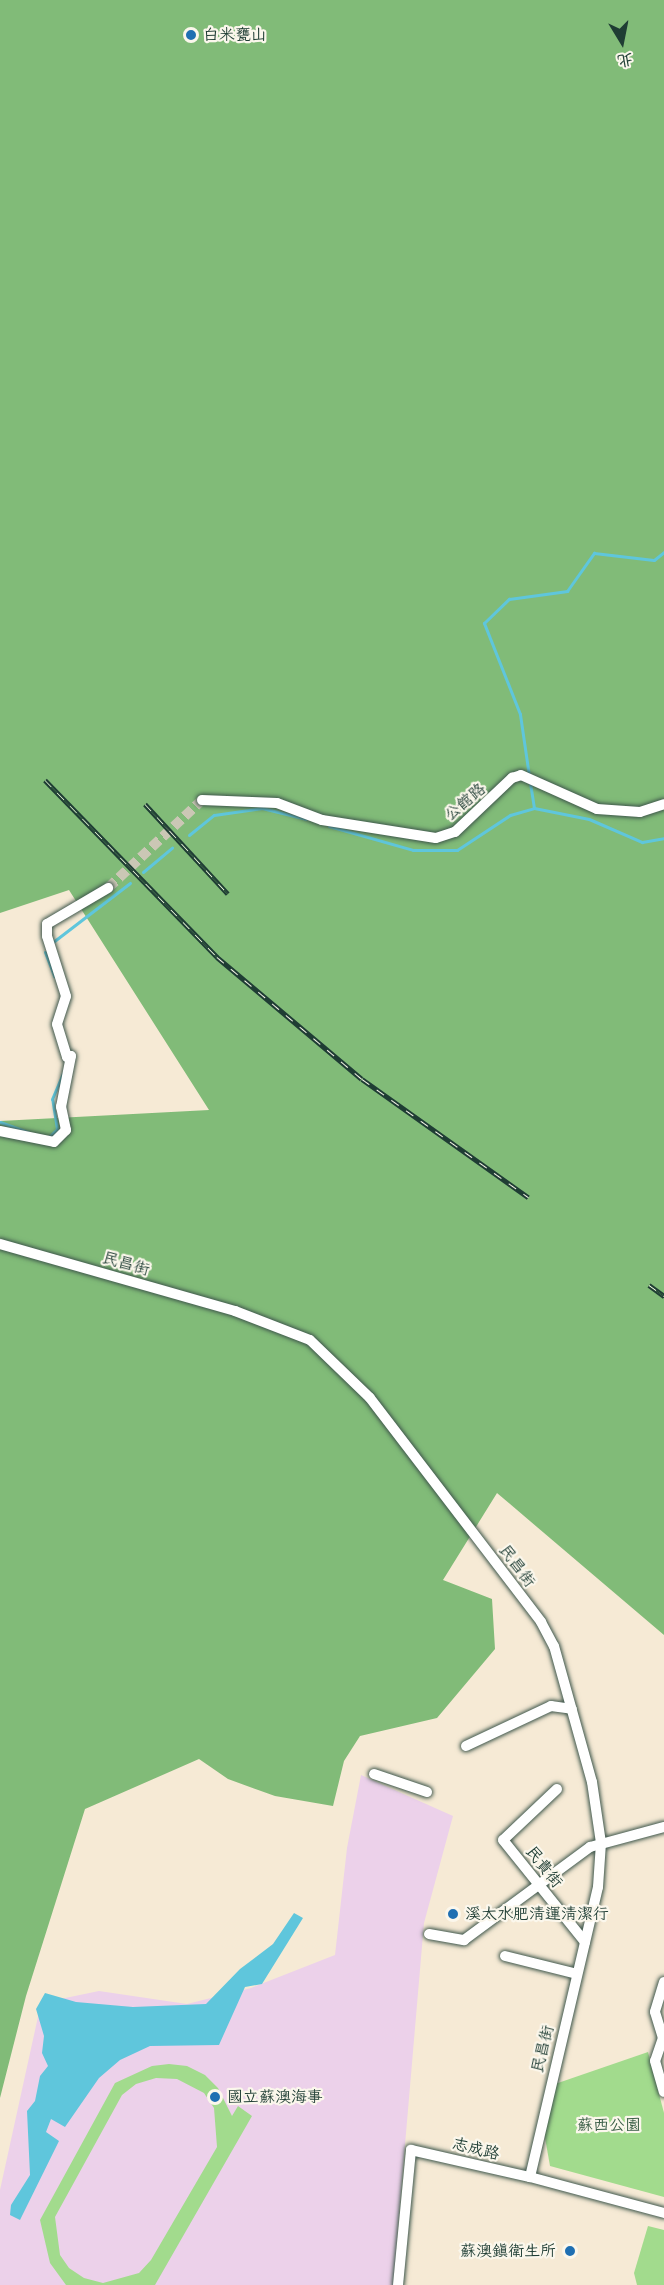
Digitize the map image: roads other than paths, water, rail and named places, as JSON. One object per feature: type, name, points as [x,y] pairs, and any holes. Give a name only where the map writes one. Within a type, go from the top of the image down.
[{"type":"street","name":"公館路","points":[[202,800],[278,804],[322,820],[436,838],[455,832],[512,778],[520,775],[597,809],[640,812],[664,804]]},
{"type":"street","points":[[0,1131],[54,1142],[66,1130],[60,1107],[71,1056],[67,1057],[57,1024],[66,996],[47,936],[47,924],[108,888]]},
{"type":"street","name":"民昌街","points":[[0,1244],[235,1311],[310,1340],[370,1398],[541,1622],[554,1646],[572,1709],[592,1782],[602,1844],[598,1887],[531,2177]]},
{"type":"street","points":[[466,1746],[551,1706],[572,1709]]},
{"type":"street","points":[[374,1774],[428,1792]]},
{"type":"street","name":"民貴街","points":[[557,1789],[503,1840],[585,1942]]},
{"type":"street","points":[[429,1934],[464,1940],[590,1847],[664,1827]]},
{"type":"street","points":[[504,1956],[577,1974]]},
{"type":"street","points":[[664,1982],[655,2012],[663,2038],[655,2061],[664,2092]]},
{"type":"street","name":"志成路","points":[[398,2285],[411,2150],[531,2177],[664,2213]]},
{"type":"water","points":[[294,1913],[303,1918],[262,1984],[245,1987],[219,2045],[150,2046],[120,2060],[99,2078],[65,2127],[51,2119],[46,2132],[59,2141],[20,2220],[10,2215],[11,2205],[30,2175],[27,2111],[35,2101],[40,2076],[48,2066],[42,2053],[44,2036],[36,2009],[45,1993],[76,2002],[133,2007],[206,2004],[240,1969],[273,1944]]},
{"type":"waterway","points":[[529,776],[520,714],[484,623],[509,599],[567,591],[594,553],[654,560],[664,552]]},
{"type":"waterway","points":[[329,826],[413,850],[457,850],[510,815],[534,808],[530,783]]},
{"type":"waterway","points":[[189,835],[214,815],[262,808],[306,819]]},
{"type":"waterway","points":[[534,808],[589,819],[642,842],[664,838]]},
{"type":"waterway","points":[[143,872],[172,848]]},
{"type":"waterway","points":[[53,942],[130,883]]},
{"type":"waterway","points":[[45,952],[54,976]]},
{"type":"waterway","points":[[48,1138],[57,1129],[52,1099],[63,1073]]},
{"type":"waterway","points":[[0,1122],[28,1132]]},
{"type":"tunnel","points":[[108,888],[202,800]]},
{"type":"railway","points":[[45,780],[217,957],[362,1079],[528,1197]]},
{"type":"railway","points":[[145,804],[228,894]]},
{"type":"railway","points":[[649,1285],[664,1296]]},
{"type":"place","name":"白米甕山","points":[[191,35]]},
{"type":"place","name":"溪太水肥清運清潔行","points":[[453,1914]]},
{"type":"place","name":"國立蘇澳海事","points":[[215,2097]]},
{"type":"place","name":"蘇澳鎮衛生所","points":[[570,2251]]},
{"type":"park label","name":"蘇西公園","points":[[609,2125]]}]
